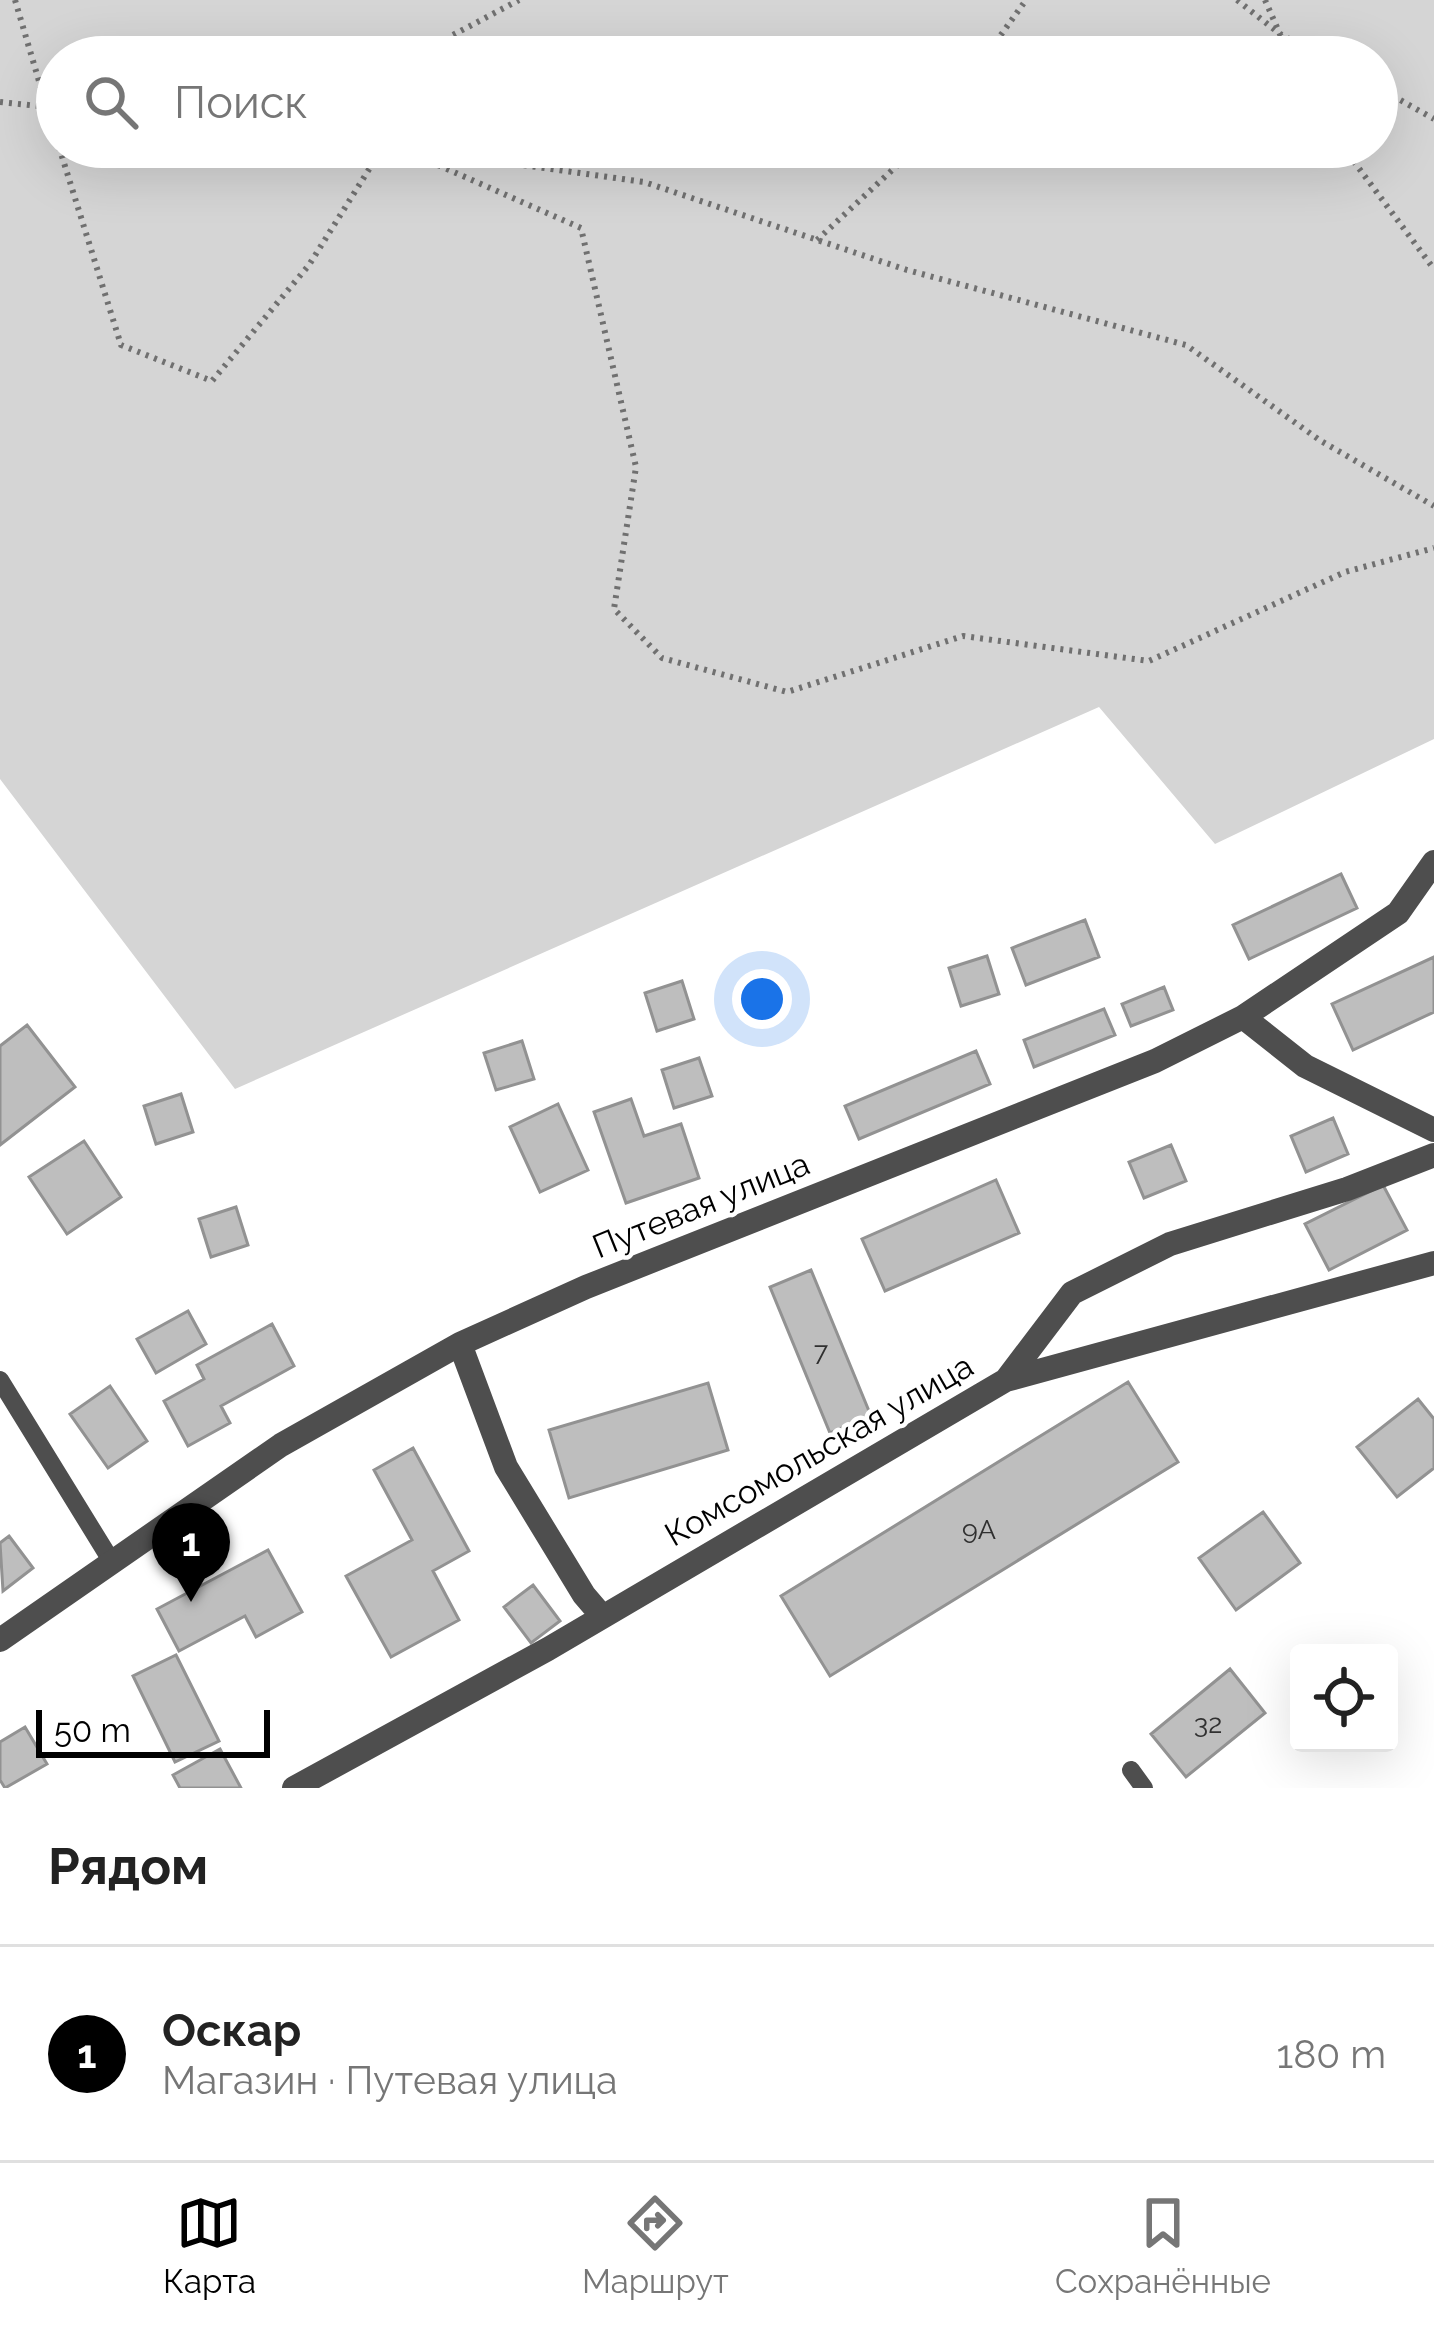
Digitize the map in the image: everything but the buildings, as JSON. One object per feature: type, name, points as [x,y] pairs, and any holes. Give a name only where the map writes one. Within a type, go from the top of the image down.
[{"type":"street","name":"Путевая улица","points":[[0,1640],[281,1444],[460,1344],[586,1287],[1155,1061],[1244,1017],[1398,913],[1434,862]]},
{"type":"street","points":[[1244,1017],[1305,1066],[1434,1130]]},
{"type":"street","name":"Комсомольская улица","points":[[294,1788],[602,1616],[1006,1380],[1072,1294],[1170,1244],[1347,1189],[1434,1155]]},
{"type":"street","points":[[1006,1380],[1434,1263]]},
{"type":"street","points":[[460,1344],[506,1468],[584,1595],[602,1616]]},
{"type":"lane","points":[[0,1380],[112,1562]]},
{"type":"lane","points":[[1131,1770],[1144,1788]]},
{"type":"path","points":[[14,0],[36,73]]},
{"type":"path","points":[[453,36],[519,0]]},
{"type":"path","points":[[1000,36],[1026,0]]},
{"type":"path","points":[[1237,0],[1284,36]]},
{"type":"path","points":[[1265,0],[1280,34]]},
{"type":"path","points":[[1398,98],[1434,118]]},
{"type":"path","points":[[0,102],[36,105]]},
{"type":"path","points":[[65,168],[122,345],[212,381],[309,265],[370,168]]},
{"type":"path","points":[[444,168],[581,228],[636,466],[614,609],[662,658],[787,692],[963,636],[1149,661],[1345,572],[1434,548]]},
{"type":"path","points":[[545,168],[644,182],[907,270],[1186,345],[1321,441],[1434,506]]},
{"type":"path","points":[[817,239],[894,168]]},
{"type":"path","points":[[1359,168],[1434,269]]},
{"type":"shaded area","points":[[0,0],[1434,0],[1434,739],[1215,844],[1099,707],[235,1089],[0,779]]},
{"type":"place","name":"Оскар","points":[[191,1602]]}]
